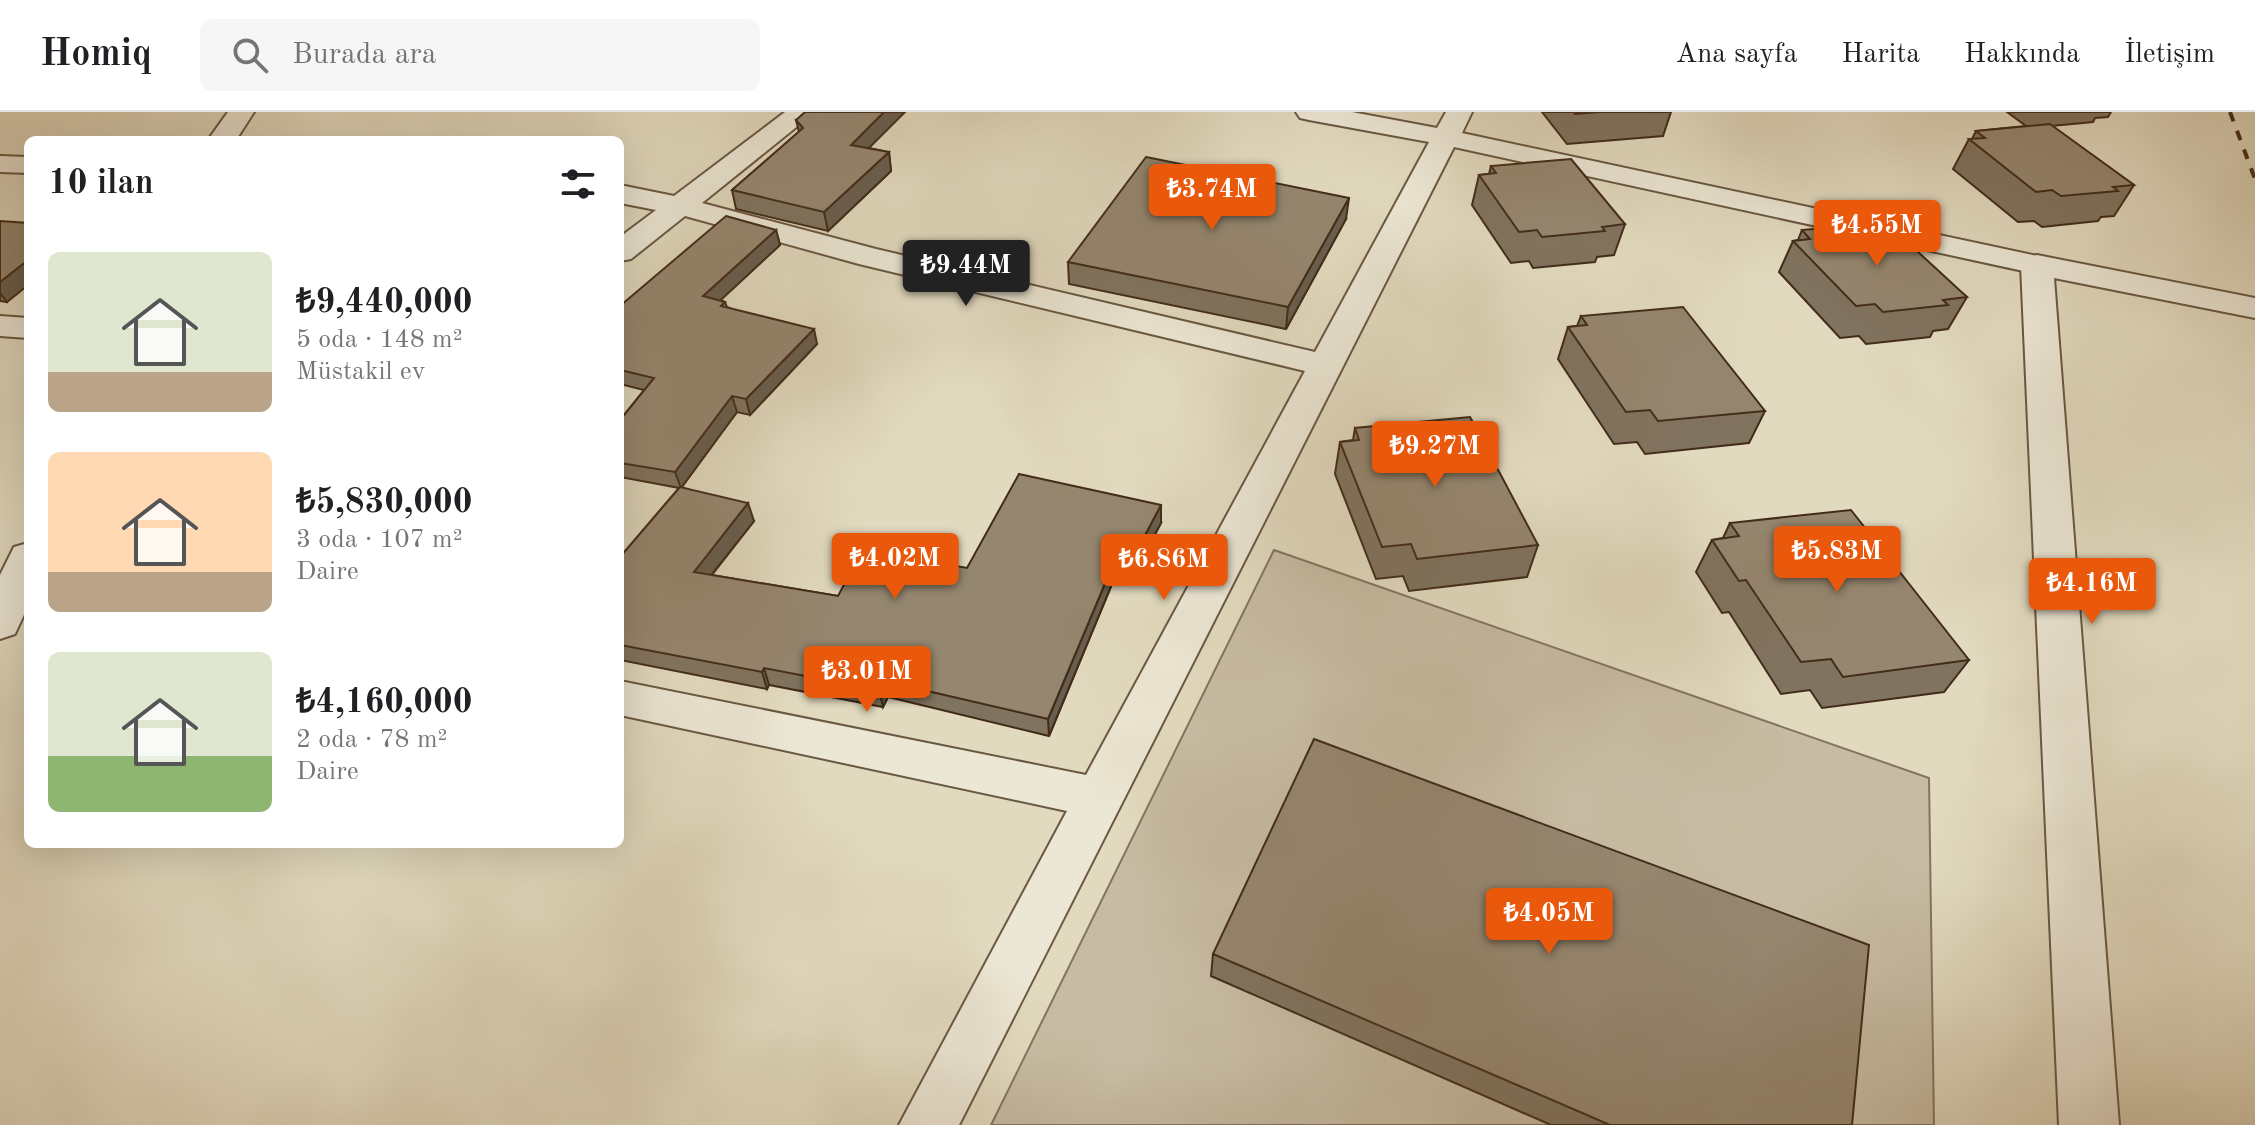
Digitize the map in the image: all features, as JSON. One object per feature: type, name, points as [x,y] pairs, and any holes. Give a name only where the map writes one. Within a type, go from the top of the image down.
[{"type":"street","points":[[225,136],[241,112]]},
{"type":"street","points":[[624,249],[802,112]]},
{"type":"street","points":[[1309,112],[1452,125],[2037,265],[2255,308]]},
{"type":"street","points":[[928,1125],[1452,125]]},
{"type":"street","points":[[0,164],[24,165]]},
{"type":"street","points":[[624,195],[680,206],[870,257],[1325,365]]},
{"type":"street","points":[[2037,265],[2089,1125]]},
{"type":"street","points":[[0,326],[24,328]]},
{"type":"street","points":[[0,623],[16,570]]},
{"type":"street","points":[[624,699],[1099,798]]},
{"type":"shaded area","points":[[1274,550],[1929,778],[1934,1125],[991,1125]]},
{"type":"building","points":[[805,112],[884,112],[851,145],[889,152],[824,212],[732,190],[803,128],[796,120]]},
{"type":"building","points":[[2050,124],[2134,185],[2113,187],[2118,191],[2061,196],[2052,190],[2036,192],[1969,139],[1985,138],[1976,131]]},
{"type":"building","points":[[1146,157],[1349,198],[1288,307],[1068,262]]},
{"type":"building","points":[[1571,159],[1625,224],[1602,227],[1605,231],[1542,237],[1537,230],[1519,232],[1479,175],[1496,173],[1491,166]]},
{"type":"building","points":[[726,216],[776,230],[703,296],[725,302],[721,306],[814,329],[746,399],[732,396],[675,472],[624,464],[624,415],[654,378],[624,371],[624,303]]},
{"type":"building","points":[[0,221],[24,223],[24,263],[0,282]]},
{"type":"building","points":[[1873,224],[1879,229],[1892,228],[1967,297],[1943,300],[1948,305],[1883,312],[1875,304],[1856,306],[1793,241],[1810,239],[1802,230]]},
{"type":"building","points":[[1683,307],[1765,411],[1658,421],[1650,410],[1626,412],[1568,327],[1587,325],[1581,316]]},
{"type":"building","points":[[1470,417],[1538,545],[1417,559],[1411,544],[1382,547],[1340,442],[1359,440],[1355,428]]},
{"type":"building","points":[[1019,474],[1161,505],[1133,558],[1117,555],[1048,719],[884,681],[879,690],[624,646],[624,552],[680,487],[748,503],[694,572],[838,596],[863,549],[967,568]]},
{"type":"building","points":[[1851,510],[1969,660],[1843,677],[1831,659],[1801,662],[1746,580],[1739,581],[1712,540],[1739,536],[1730,523]]},
{"type":"building","points":[[1314,739],[1869,945],[1852,1125],[1610,1125],[1213,954]]},
{"type":"railway","points":[[2230,112],[2255,179]]}]
